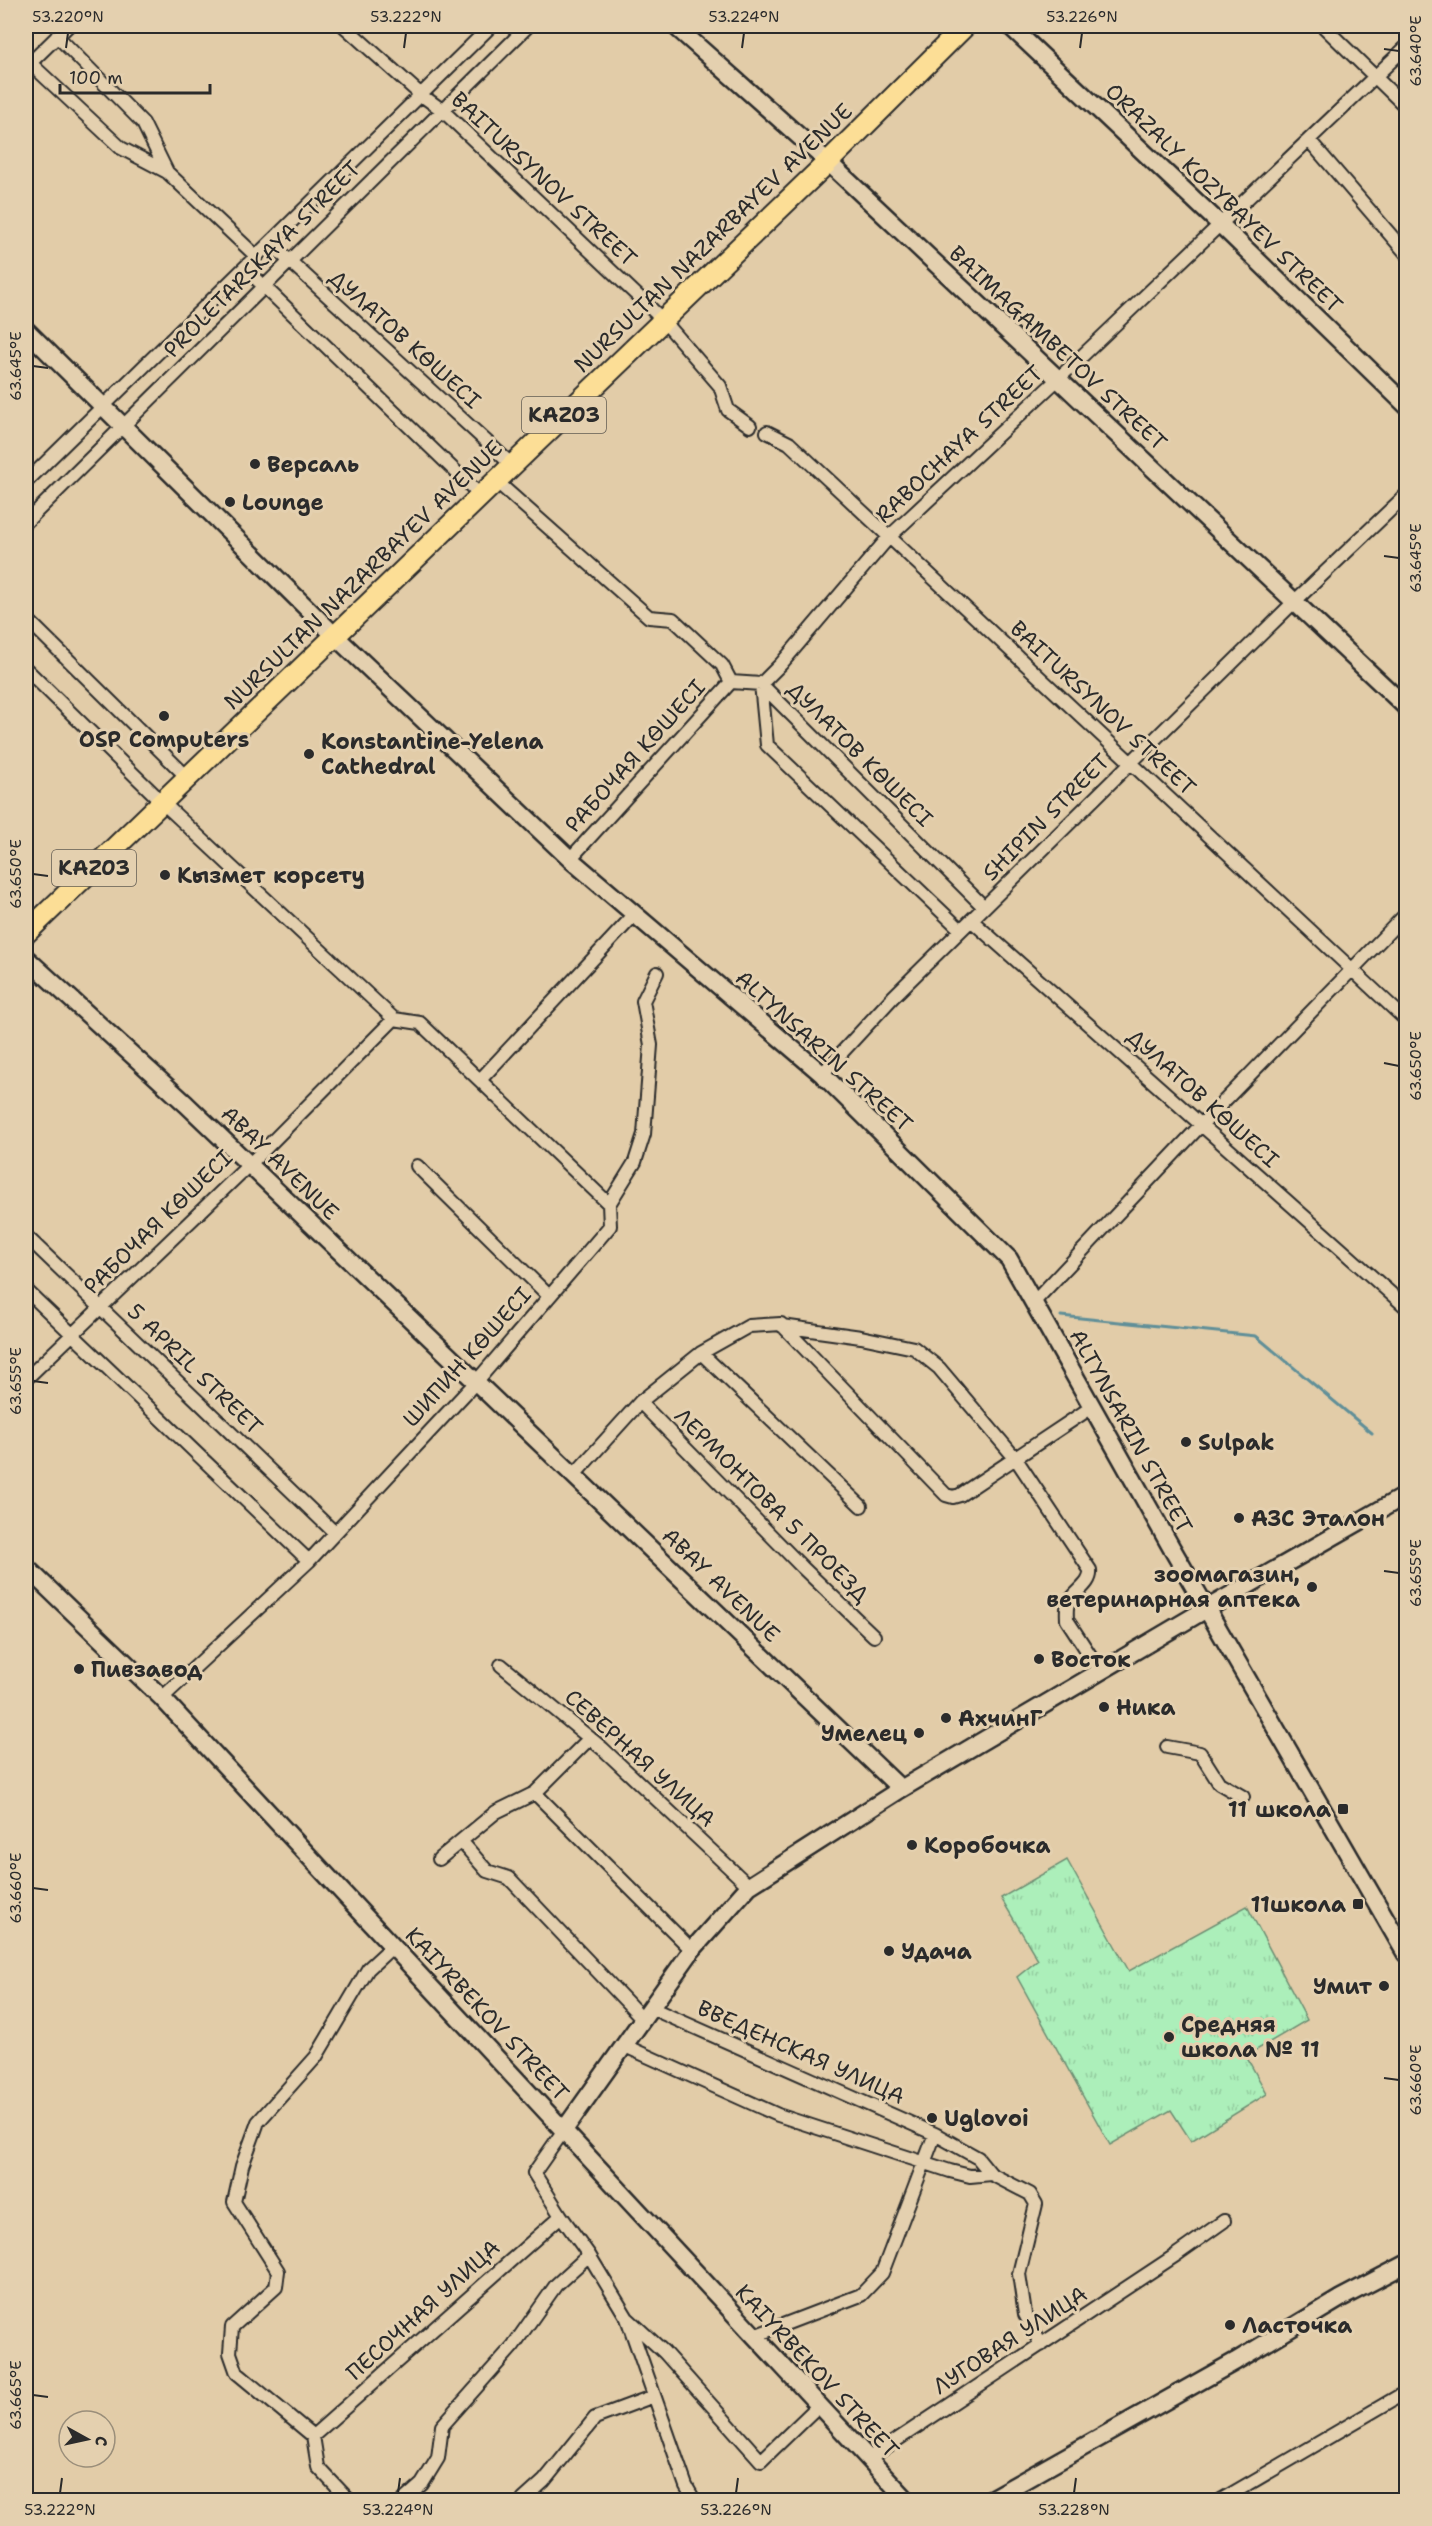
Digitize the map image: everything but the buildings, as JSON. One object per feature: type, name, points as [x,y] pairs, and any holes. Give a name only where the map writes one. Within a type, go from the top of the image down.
[{"type":"main road","name":"NURSULTAN NAZARBAYEV AVENUE","points":[[26,933],[828,162],[965,26]]},
{"type":"street","points":[[68,26],[28,65],[121,148],[167,172],[256,256]]},
{"type":"street","name":"BAITURSYNOV STREET","points":[[344,26],[420,94],[442,110],[663,320],[720,386],[728,410],[750,426]]},
{"type":"street","name":"PROLETARSKAYA STREET","points":[[26,482],[491,26]]},
{"type":"street","name":"PROLETARSKAYA STREET","points":[[26,522],[528,26]]},
{"type":"street","name":"BAIMAGAMBETOV STREET","points":[[675,26],[828,162],[1407,707]]},
{"type":"street","name":"ORAZALY KOZYBAYEV STREET","points":[[1010,26],[1407,405]]},
{"type":"street","points":[[1323,26],[1407,107]]},
{"type":"street","points":[[57,36],[143,123],[167,172]]},
{"type":"street","name":"RABOCHAYA STREET","points":[[757,684],[781,664],[889,537],[1058,380],[1407,47]]},
{"type":"street","points":[[1309,140],[1407,253]]},
{"type":"street","name":"ДУЛАТОВ КӨШЕСІ","points":[[270,243],[512,465]]},
{"type":"street","points":[[245,268],[480,495]]},
{"type":"street","name":"ALTYNSARIN STREET","points":[[26,330],[335,636],[570,859],[822,1074],[1008,1259],[1171,1547],[1407,1954]]},
{"type":"street","name":"BAITURSYNOV STREET","points":[[767,432],[789,443],[1407,1020]]},
{"type":"street","points":[[496,481],[649,617],[673,619],[722,665],[736,683],[757,684]]},
{"type":"street","name":"SHIPIN STREET","points":[[822,1074],[893,997],[1295,601],[1407,495]]},
{"type":"street","points":[[26,618],[188,778]]},
{"type":"street","points":[[26,669],[162,802],[394,1019],[420,1023],[609,1204]]},
{"type":"street","name":"РАБОЧАЯ КӨШЕСІ","points":[[570,859],[736,683]]},
{"type":"street","name":"ДУЛАТОВ КӨШЕСІ","points":[[757,684],[984,907]]},
{"type":"street","name":"ДУЛАТОВ КӨШЕСІ","points":[[757,684],[767,745],[961,930]]},
{"type":"street","points":[[480,1080],[635,914]]},
{"type":"street","points":[[1034,1303],[1201,1125],[1407,914]]},
{"type":"street","name":"ДУЛАТОВ КӨШЕСІ","points":[[971,920],[1407,1307]]},
{"type":"street","name":"ABAY AVENUE","points":[[26,958],[249,1165],[901,1789]]},
{"type":"street","name":"ШИПИН КӨШЕСІ","points":[[162,1698],[309,1561],[476,1382],[610,1226],[609,1204],[635,1162],[644,1134],[651,1045],[644,1001],[657,973]]},
{"type":"street","name":"РАБОЧАЯ КӨШЕСІ","points":[[26,1379],[249,1165],[394,1019]]},
{"type":"street","points":[[417,1166],[549,1296]]},
{"type":"street","name":"5 APRIL STREET","points":[[26,1236],[335,1533]]},
{"type":"street","points":[[26,1290],[309,1561]]},
{"type":"street","points":[[782,1325],[946,1495],[953,1497],[960,1495],[1016,1459],[1092,1407]]},
{"type":"street","points":[[574,1475],[640,1402],[701,1353],[749,1326],[782,1325],[914,1348],[939,1368],[1016,1459],[1090,1570],[1091,1576],[1069,1602],[1066,1620],[1101,1672]]},
{"type":"street","points":[[701,1353],[861,1506]]},
{"type":"street","name":"ЛЕРМОНТОВА 5 ПРОЕЗД","points":[[640,1402],[802,1567],[874,1636]]},
{"type":"street","points":[[694,2500],[686,2486],[627,2318],[589,2255],[534,2173],[564,2130],[692,1950],[749,1886],[901,1789],[1208,1608],[1407,1495]]},
{"type":"street","name":"KAIYRBEKOV STREET","points":[[26,1567],[162,1698],[907,2500]]},
{"type":"street","name":"СЕВЕРНАЯ УЛИЦА","points":[[501,1665],[590,1738],[749,1886]]},
{"type":"street","points":[[439,1859],[496,1812],[535,1793],[590,1738]]},
{"type":"street","points":[[1167,1747],[1200,1753],[1219,1783],[1243,1797]]},
{"type":"street","points":[[535,1793],[692,1950]]},
{"type":"street","points":[[461,1841],[487,1871],[509,1878],[647,2014]]},
{"type":"street","points":[[349,2500],[318,2467],[313,2436],[261,2390],[237,2373],[230,2353],[232,2327],[276,2287],[278,2271],[234,2202],[242,2166],[258,2122],[316,2057],[368,1969],[393,1946]]},
{"type":"street","name":"ВВЕДЕНСКАЯ УЛИЦА","points":[[647,2014],[935,2134],[978,2158],[991,2174]]},
{"type":"street","points":[[625,2046],[778,2115],[923,2163],[970,2176],[991,2174],[1030,2194],[1035,2199],[1035,2208],[1019,2274],[1025,2314],[1041,2345]]},
{"type":"street","points":[[754,2336],[861,2295],[882,2273],[935,2134]]},
{"type":"street","name":"ПЕСОЧНАЯ УЛИЦА","points":[[313,2436],[561,2216]]},
{"type":"street","name":"ЛУГОВАЯ УЛИЦА","points":[[868,2459],[1176,2256],[1224,2221]]},
{"type":"street","points":[[404,2500],[422,2484],[438,2458],[442,2426],[513,2346],[556,2285],[589,2255]]},
{"type":"street","points":[[989,2500],[1236,2361],[1341,2298],[1407,2264]]},
{"type":"street","points":[[627,2318],[664,2352],[761,2462],[818,2406]]},
{"type":"street","points":[[1221,2500],[1407,2392]]},
{"type":"street","points":[[523,2500],[544,2481],[595,2418],[654,2396]]},
{"type":"green space","points":[[1067,1860],[1129,1971],[1247,1906],[1307,2020],[1246,2056],[1267,2094],[1191,2141],[1171,2110],[1110,2145],[1017,1977],[1038,1960],[1001,1898]]},
{"type":"waterway","points":[[1061,1316],[1256,1336],[1372,1433]]},
{"type":"place","name":"Версаль","points":[[255,464]]},
{"type":"place","name":"Lounge","points":[[230,502]]},
{"type":"place","name":"OSP Computers","points":[[164,716]]},
{"type":"place","name":"Konstantine-Yelena Cathedral","points":[[309,754]]},
{"type":"place","name":"Кызмет корсету","points":[[165,875]]},
{"type":"place","name":"Sulpak","points":[[1186,1442]]},
{"type":"place","name":"АЗС Эталон","points":[[1239,1518]]},
{"type":"place","name":"зоомагазин, ветеринарная аптека","points":[[1312,1587]]},
{"type":"place","name":"Восток","points":[[1039,1659]]},
{"type":"place","name":"Пивзавод","points":[[79,1669]]},
{"type":"place","name":"Ника","points":[[1104,1707]]},
{"type":"place","name":"АхчинГ","points":[[946,1718]]},
{"type":"place","name":"Умелец","points":[[919,1733]]},
{"type":"place","name":"11 школа","points":[[1343,1809]]},
{"type":"place","name":"Коробочка","points":[[912,1845]]},
{"type":"place","name":"11школа","points":[[1358,1904]]},
{"type":"place","name":"Удача","points":[[889,1951]]},
{"type":"place","name":"Умит","points":[[1384,1986]]},
{"type":"place","name":"Средняя школа № 11","points":[[1169,2037]]},
{"type":"place","name":"Uglovoi","points":[[932,2118]]},
{"type":"place","name":"Ласточка","points":[[1230,2325]]}]
